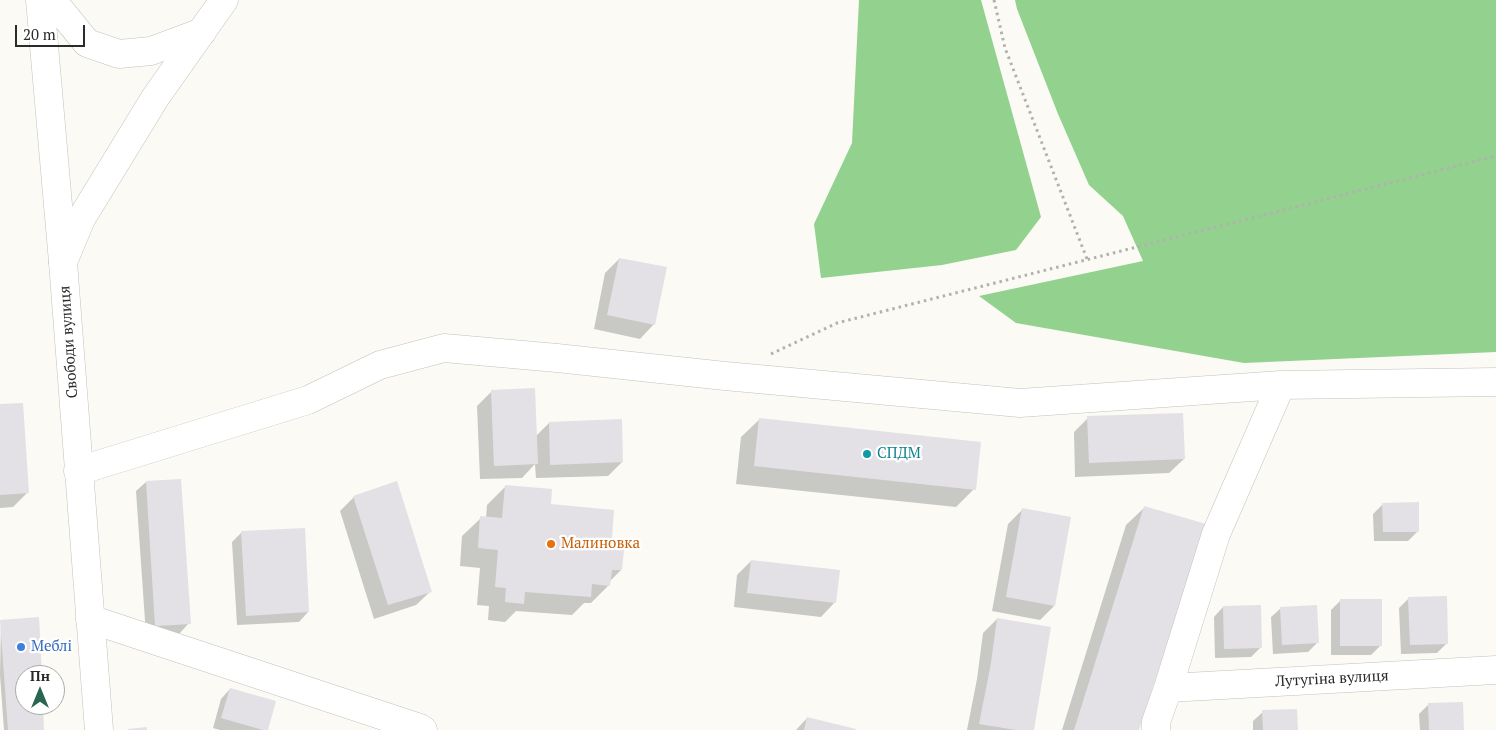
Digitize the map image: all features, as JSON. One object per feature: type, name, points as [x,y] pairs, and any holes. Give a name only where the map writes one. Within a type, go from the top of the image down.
[{"type":"street","points":[[40,0],[63,262]]},
{"type":"street","points":[[53,0],[87,43],[119,54],[151,51],[202,32]]},
{"type":"street","name":"Свободи вулиця","points":[[99,730],[63,262],[81,219],[155,98],[224,0]]},
{"type":"street","points":[[78,471],[308,400],[380,364],[444,348],[1020,403],[1281,384],[1496,382]]},
{"type":"street","points":[[1156,730],[1156,722],[1216,534],[1281,384]]},
{"type":"street","points":[[90,619],[423,730]]},
{"type":"street","name":"Лутугіна вулиця","points":[[1168,688],[1496,670]]},
{"type":"path","points":[[994,0],[1005,48],[1088,259]]},
{"type":"path","points":[[768,356],[837,323],[1496,156]]},
{"type":"green space","points":[[859,0],[981,0],[1041,217],[1016,250],[942,265],[821,278],[814,224],[852,143]]},
{"type":"green space","points":[[1015,0],[1496,0],[1496,352],[1244,363],[1016,323],[979,296],[1143,261],[1123,216],[1089,185],[1058,114]]},
{"type":"building","points":[[619,258],[667,267],[655,325],[607,315]]},
{"type":"building","points":[[535,388],[538,464],[494,466],[491,390]]},
{"type":"building","points":[[23,403],[29,493],[0,495],[0,404]]},
{"type":"building","points":[[1183,413],[1185,459],[1089,463],[1087,416]]},
{"type":"building","name":"СПДМ","points":[[759,418],[981,442],[976,490],[754,466]]},
{"type":"building","points":[[622,419],[623,462],[550,465],[549,422]]},
{"type":"building","points":[[181,479],[191,624],[155,626],[146,481]]},
{"type":"building","points":[[397,481],[432,592],[388,605],[353,496]]},
{"type":"building","name":"Малиновка","points":[[505,485],[552,489],[551,504],[614,510],[612,539],[625,540],[622,570],[612,570],[610,586],[592,584],[591,597],[525,592],[524,604],[505,602],[506,588],[495,587],[498,550],[478,548],[480,516],[502,518]]},
{"type":"building","points":[[1419,502],[1419,532],[1383,532],[1382,503]]},
{"type":"building","points":[[1144,506],[1206,524],[1139,730],[1074,730]]},
{"type":"building","points":[[1022,508],[1071,517],[1055,606],[1006,597]]},
{"type":"building","points":[[305,528],[309,612],[246,616],[241,531]]},
{"type":"building","points":[[751,560],[840,570],[836,603],[747,593]]},
{"type":"building","points":[[1447,596],[1448,644],[1410,645],[1408,597]]},
{"type":"building","points":[[1340,599],[1382,599],[1382,646],[1340,646]]},
{"type":"building","points":[[1261,605],[1262,648],[1224,649],[1223,606]]},
{"type":"building","points":[[1317,605],[1319,643],[1282,645],[1280,607]]},
{"type":"building","name":"Меблі","points":[[39,617],[41,665],[15,665],[15,715],[43,715],[44,730],[8,730],[0,620]]},
{"type":"building","points":[[997,618],[1051,627],[1034,730],[1016,730],[979,724],[991,663]]},
{"type":"building","points":[[230,688],[276,701],[268,730],[221,718]]},
{"type":"building","points":[[1463,702],[1464,730],[1429,730],[1428,703]]},
{"type":"building","points":[[1297,709],[1298,730],[1263,730],[1262,710]]},
{"type":"building","points":[[807,717],[856,729],[856,730],[804,730]]},
{"type":"building","points":[[147,727],[147,730],[128,730],[128,729]]},
{"type":"place","name":"СПДМ","points":[[867,454]]},
{"type":"place","name":"Малиновка","points":[[551,544]]},
{"type":"place","name":"Меблі","points":[[21,647]]}]
